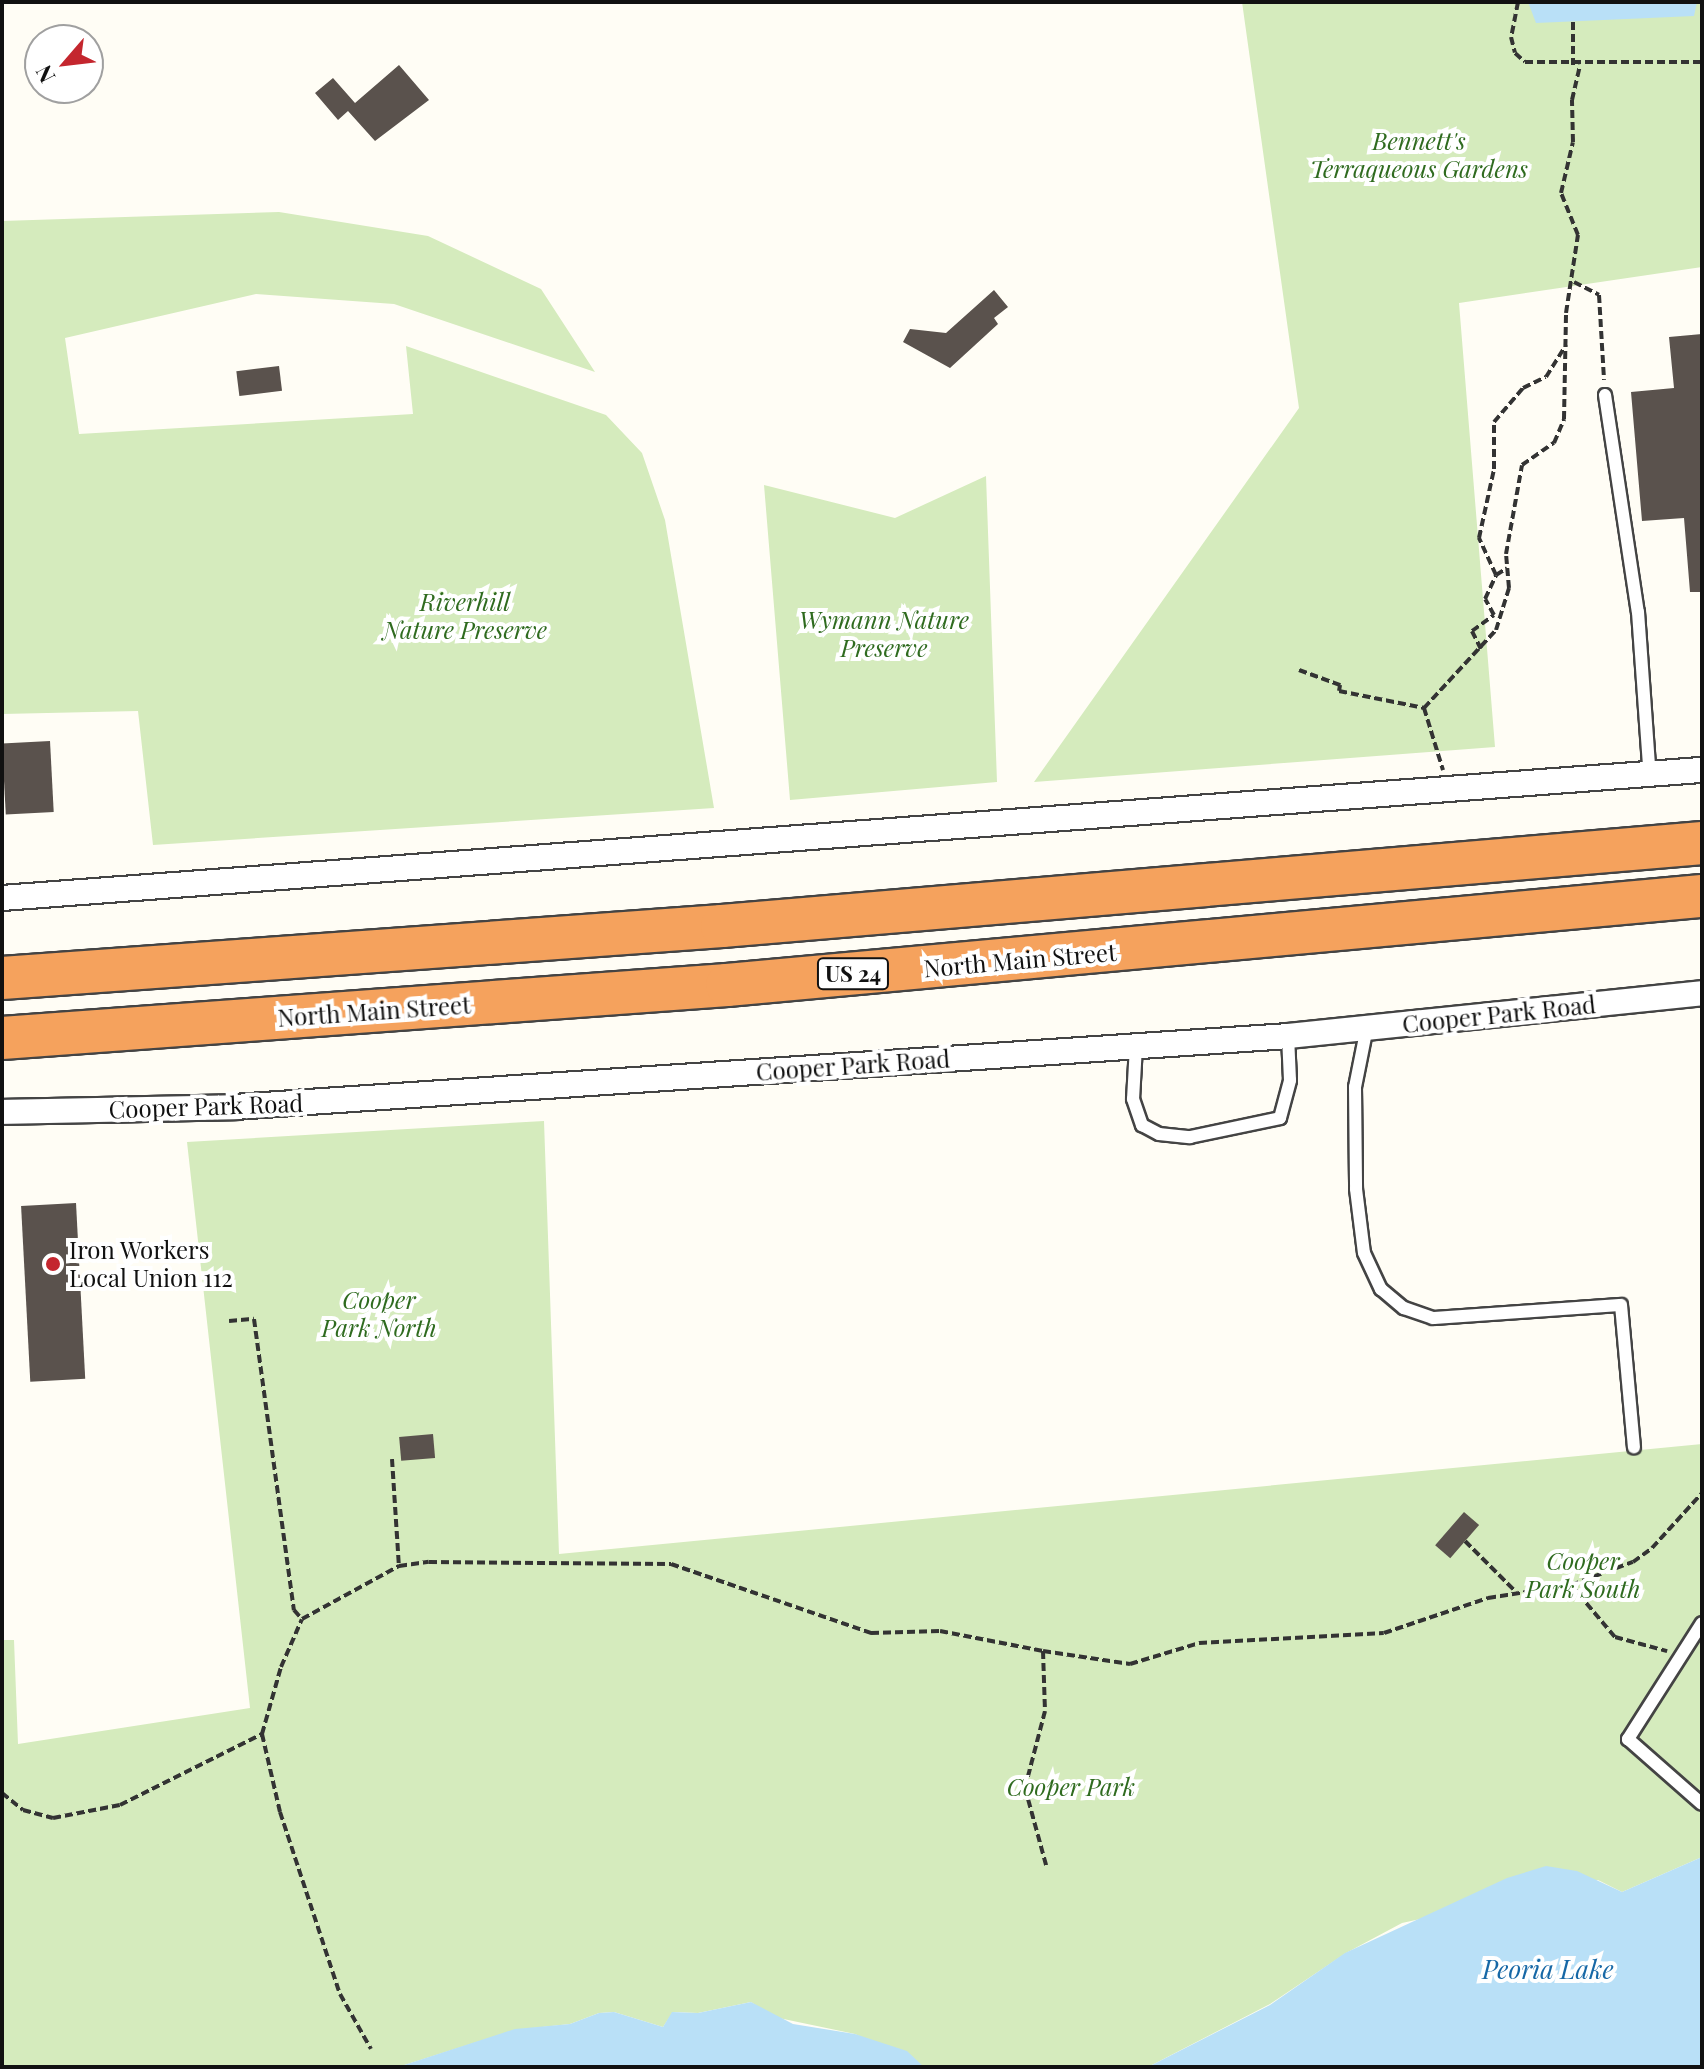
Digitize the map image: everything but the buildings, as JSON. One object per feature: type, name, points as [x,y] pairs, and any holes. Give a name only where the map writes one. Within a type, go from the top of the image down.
[{"type":"highway","points":[[2,978],[722,926],[1702,843]]},
{"type":"highway","name":"North Main Street","points":[[2,1038],[727,985],[1702,896]]},
{"type":"street","points":[[2,898],[1445,788],[1650,778],[1702,770]]},
{"type":"street","name":"Cooper Park Road","points":[[2,1112],[234,1107],[1288,1036],[1702,993]]},
{"type":"lane","points":[[1605,395],[1638,612],[1650,778]]},
{"type":"lane","points":[[1367,1027],[1355,1087],[1356,1189],[1364,1253],[1381,1289],[1404,1308],[1433,1318],[1621,1305],[1634,1447]]},
{"type":"lane","points":[[1136,1046],[1133,1099],[1142,1125],[1159,1134],[1190,1137],[1280,1118],[1290,1080],[1288,1036]]},
{"type":"lane","points":[[1702,1623],[1628,1739],[1702,1804]]},
{"type":"path","points":[[1518,2],[1511,37],[1515,53],[1525,62],[1576,65],[1702,62]]},
{"type":"path","points":[[1424,708],[1496,630],[1505,602],[1522,465],[1554,443],[1564,419],[1566,313],[1574,282],[1578,235],[1561,193],[1573,142],[1570,113],[1576,65],[1573,22]]},
{"type":"path","points":[[1574,282],[1599,295],[1605,395]]},
{"type":"path","points":[[1496,575],[1479,538],[1494,469],[1494,422],[1523,388],[1546,377],[1567,343]]},
{"type":"path","points":[[1481,649],[1472,631],[1494,615],[1484,603],[1496,575],[1507,568]]},
{"type":"path","points":[[1299,670],[1343,686],[1339,691],[1424,708]]},
{"type":"path","points":[[1424,708],[1437,743],[1445,788]]},
{"type":"path","points":[[229,1321],[254,1319],[294,1610],[302,1619]]},
{"type":"path","points":[[392,1459],[399,1566]]},
{"type":"path","points":[[371,2049],[340,1994],[280,1812],[262,1734],[281,1667],[302,1619],[399,1566],[671,1564],[871,1633],[925,1634],[940,1631],[1130,1664],[1199,1643],[1361,1636],[1516,1592],[1571,1585],[1643,1555],[1702,1493]]},
{"type":"path","points":[[1465,1541],[1516,1592]]},
{"type":"path","points":[[1571,1585],[1615,1637],[1680,1655]]},
{"type":"path","points":[[1043,1651],[1045,1711],[1025,1788],[1046,1865]]},
{"type":"path","points":[[2,1793],[23,1810],[53,1818],[120,1805],[262,1734]]},
{"type":"green space","name":"Bennett's Terraqueous Gardens","points":[[1242,2],[1702,2],[1702,267],[1459,303],[1495,747],[1034,782],[1299,408]]},
{"type":"green space","name":"Riverhill Nature Preserve","points":[[279,212],[428,236],[541,289],[595,372],[394,304],[256,294],[65,338],[79,434],[413,414],[406,346],[606,415],[642,453],[665,520],[714,808],[153,845],[138,711],[2,714],[2,221]]},
{"type":"green space","name":"Wymann Nature Preserve","points":[[986,476],[997,782],[790,800],[764,485],[895,518]]},
{"type":"green space","name":"Cooper Park","points":[[544,1121],[559,1554],[1702,1444],[1702,1857],[1622,1892],[1598,1880],[1402,1923],[1346,1953],[1270,2004],[1148,2067],[924,2067],[855,2034],[774,2017],[751,2002],[698,2013],[673,2012],[663,2027],[614,2012],[599,2013],[570,2024],[515,2030],[398,2067],[2,2067],[2,1640],[14,1640],[18,1744],[250,1708],[187,1142]]},
{"type":"water","points":[[1528,2],[1697,2],[1694,16],[1536,23]]},
{"type":"water","name":"Peoria Lake","points":[[1702,1857],[1702,2067],[1148,2067],[1270,2005],[1345,1953],[1507,1878],[1546,1866],[1577,1871],[1622,1892]]},
{"type":"water","points":[[751,2002],[793,2024],[855,2034],[907,2051],[924,2067],[398,2067],[515,2029],[570,2024],[599,2013],[614,2012],[663,2027],[672,2012],[698,2013]]},
{"type":"place","name":"Iron Workers Local Union 112","points":[[53,1264]]},
{"type":"park label","name":"Cooper Park North","points":[[379,1314]]},
{"type":"park label","name":"Cooper Park South","points":[[1583,1575]]}]
